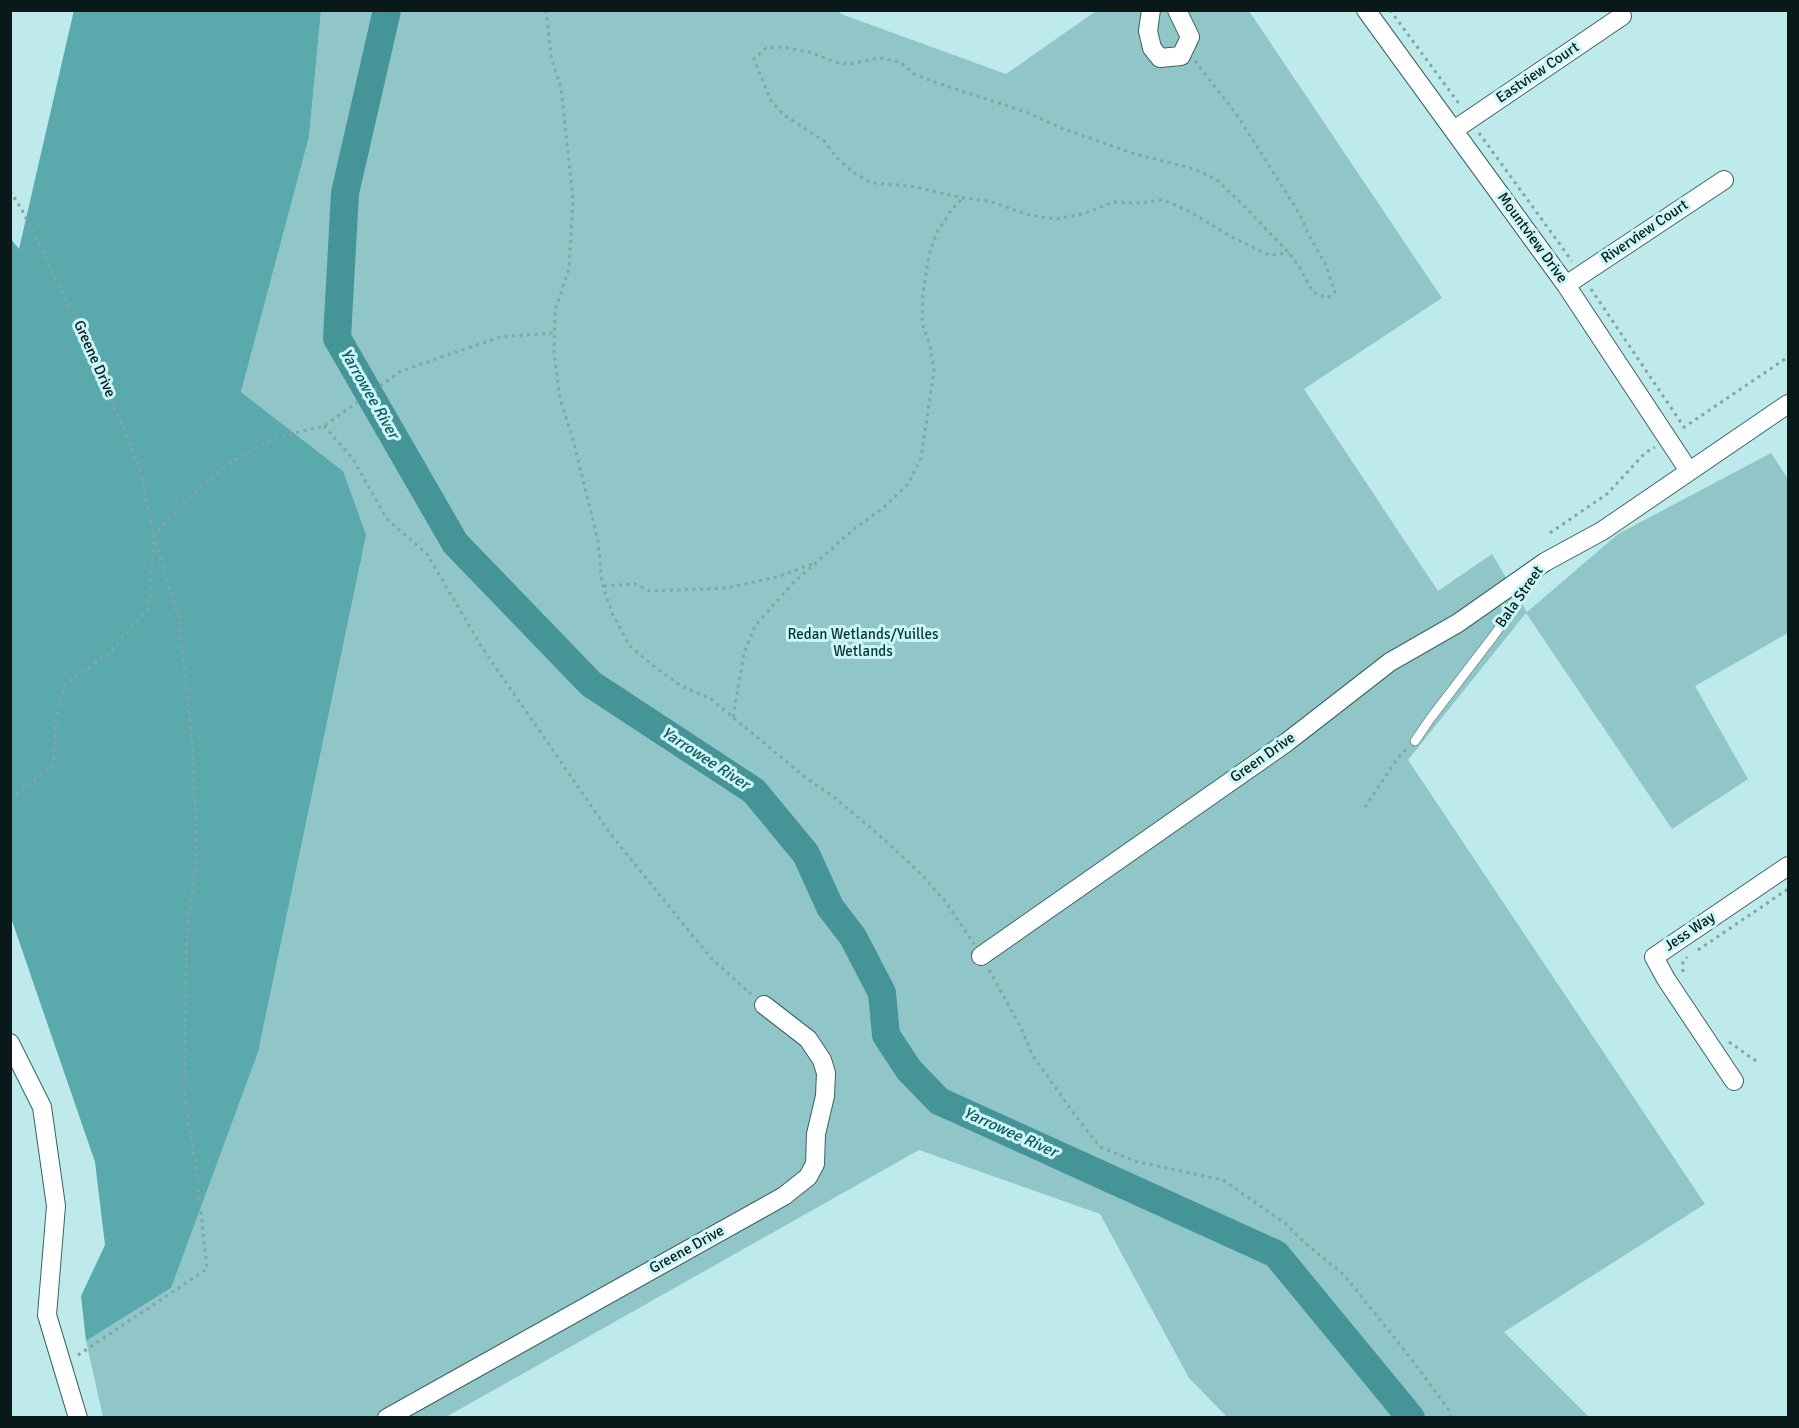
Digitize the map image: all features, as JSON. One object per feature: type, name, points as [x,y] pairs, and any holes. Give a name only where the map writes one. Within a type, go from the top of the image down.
[{"type":"street","points":[[1151,10],[1148,31],[1152,48],[1160,58],[1181,56],[1190,37],[1177,10]]},
{"type":"street","name":"Mountview Drive","points":[[1366,10],[1454,130],[1574,280],[1667,438],[1689,471]]},
{"type":"street","name":"Eastview Court","points":[[1454,130],[1622,16]]},
{"type":"street","name":"Riverview Court","points":[[1574,280],[1724,180]]},
{"type":"street","name":"Bala Street","points":[[1545,562],[1602,531],[1689,471],[1786,410]]},
{"type":"street","name":"Green Drive","points":[[981,956],[1293,738],[1390,662],[1458,623],[1545,562]]},
{"type":"street","name":"Jess Way","points":[[1734,1081],[1666,979],[1654,957],[1788,866]]},
{"type":"street","name":"Greene Drive","points":[[387,1418],[784,1196],[808,1178],[815,1164],[817,1121],[826,1087],[824,1066],[808,1040],[764,1005]]},
{"type":"street","points":[[10,1043],[42,1107],[56,1206],[47,1315],[78,1418]]},
{"type":"lane","name":"Bala Street","points":[[1415,741],[1495,634],[1545,562]]},
{"type":"path","points":[[546,10],[551,56],[561,88],[573,200],[569,269],[555,310],[554,353],[560,398],[574,443],[598,541],[604,586],[612,613],[628,645],[681,686],[711,699],[771,750],[835,798],[921,874],[945,901],[981,956],[1020,1026],[1033,1056],[1100,1147],[1138,1162],[1223,1180],[1286,1224],[1344,1275],[1448,1408],[1451,1418]]},
{"type":"path","points":[[1390,10],[1469,118],[1574,280],[1683,427]]},
{"type":"path","points":[[1185,48],[1237,115],[1299,213],[1325,263],[1335,292],[1327,298],[1313,292],[1289,253],[1215,179],[1194,169],[1105,144],[1026,112],[937,83],[914,74],[900,62],[879,58],[850,64],[834,62],[813,52],[783,47],[766,48],[754,59],[771,101],[784,115],[824,141],[836,157],[854,173],[872,183],[911,186],[963,198],[989,201],[1029,215],[1055,219],[1083,214],[1114,202],[1141,203],[1163,200],[1189,211],[1228,235],[1269,255],[1289,253]]},
{"type":"path","name":"Greene Drive","points":[[10,191],[22,210],[89,346],[139,466],[154,536]]},
{"type":"path","points":[[733,717],[744,653],[755,626],[775,601],[815,562],[883,508],[908,484],[921,458],[934,371],[930,346],[922,323],[927,264],[937,232],[952,209],[963,198]]},
{"type":"path","points":[[10,799],[53,765],[57,712],[65,684],[109,653],[149,608],[154,536],[185,500],[231,462],[275,438],[324,426],[401,371],[500,337],[554,333]]},
{"type":"path","points":[[1550,533],[1607,494],[1645,453],[1788,357]]},
{"type":"path","points":[[324,426],[352,459],[386,518],[427,554],[481,646],[612,836],[711,958],[764,1005]]},
{"type":"path","points":[[62,1366],[207,1269],[198,1184],[184,1090],[187,929],[197,858],[192,741],[179,620],[154,536]]},
{"type":"path","points":[[604,586],[635,584],[650,591],[727,588],[780,576],[815,562]]},
{"type":"path","points":[[1365,807],[1397,759],[1415,741]]},
{"type":"path","points":[[1696,951],[1788,889]]},
{"type":"path","points":[[1684,975],[1682,965],[1687,957]]},
{"type":"path","points":[[1726,1038],[1756,1061]]},
{"type":"green space","name":"Redan Wetlands/Yuilles Wetlands","points":[[321,11],[839,11],[841,14],[1006,74],[1096,11],[1249,11],[1442,298],[1304,389],[1438,591],[1492,554],[1527,612],[1618,534],[1771,453],[1788,479],[1788,633],[1695,686],[1748,779],[1672,829],[1526,613],[1408,760],[1705,1204],[1504,1332],[1589,1417],[1227,1417],[1189,1378],[1100,1214],[919,1150],[446,1417],[103,1417],[86,1341],[171,1288],[343,471],[241,392],[309,137]]},
{"type":"shaded area","points":[[74,10],[321,11],[309,137],[241,392],[343,471],[366,535],[258,1052],[171,1288],[86,1341],[81,1296],[105,1245],[95,1162],[10,915],[11,239],[19,249]]},
{"type":"waterway","name":"Yarrowee River","points":[[387,10],[345,193],[337,338],[455,543],[591,684],[754,791],[806,854],[830,907],[853,937],[882,993],[886,1035],[909,1070],[939,1101],[1276,1254],[1411,1418]]}]
